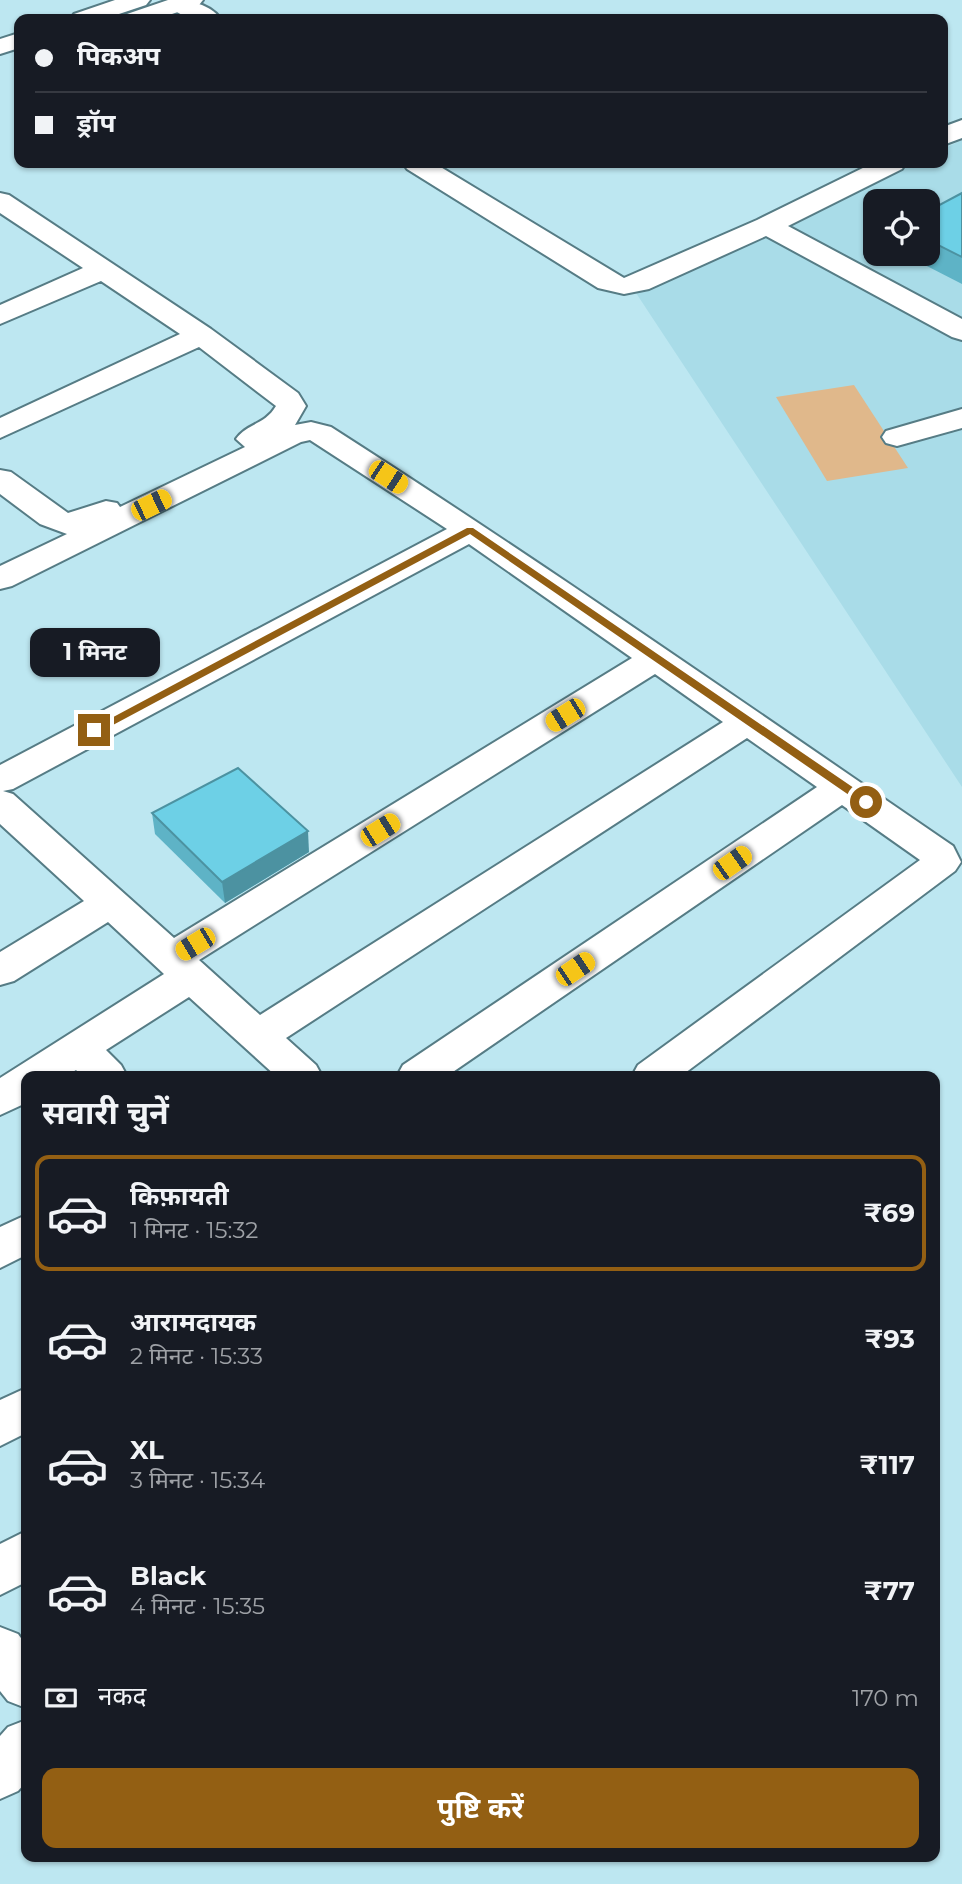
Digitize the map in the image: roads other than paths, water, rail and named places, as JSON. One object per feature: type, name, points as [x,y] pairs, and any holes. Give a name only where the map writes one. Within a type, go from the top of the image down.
[{"type":"street","points":[[97,14],[138,0]]},
{"type":"street","points":[[150,14],[186,2],[202,14]]},
{"type":"street","points":[[424,168],[595,275],[624,286],[639,283],[767,226],[883,168]]},
{"type":"street","points":[[0,201],[13,225],[100,271],[201,335],[287,399],[291,406],[281,424],[88,518],[67,524],[51,517],[0,479]]},
{"type":"street","points":[[767,226],[962,331]]},
{"type":"street","points":[[0,315],[100,271]]},
{"type":"street","points":[[0,429],[201,335]]},
{"type":"street","points":[[897,437],[962,418]]},
{"type":"street","points":[[0,579],[292,435],[311,431],[327,436],[470,530],[844,786],[940,855],[942,862],[659,1071]]},
{"type":"street","points":[[0,508],[57,551]]},
{"type":"street","points":[[0,780],[470,530]]},
{"type":"street","points":[[43,1071],[79,1048],[181,967],[657,658]]},
{"type":"street","points":[[258,1036],[749,721]]},
{"type":"street","points":[[424,1071],[844,786]]},
{"type":"street","points":[[0,803],[296,1071]]},
{"type":"street","points":[[0,971],[110,903]]},
{"type":"street","points":[[79,1048],[102,1071]]},
{"type":"street","points":[[0,1099],[21,1085]]},
{"type":"street","points":[[0,1250],[21,1236]]},
{"type":"street","points":[[0,1426],[21,1411]]},
{"type":"street","points":[[0,1573],[21,1557]]},
{"type":"street","points":[[0,1651],[21,1678]]},
{"type":"street","points":[[0,1773],[21,1750]]}]
